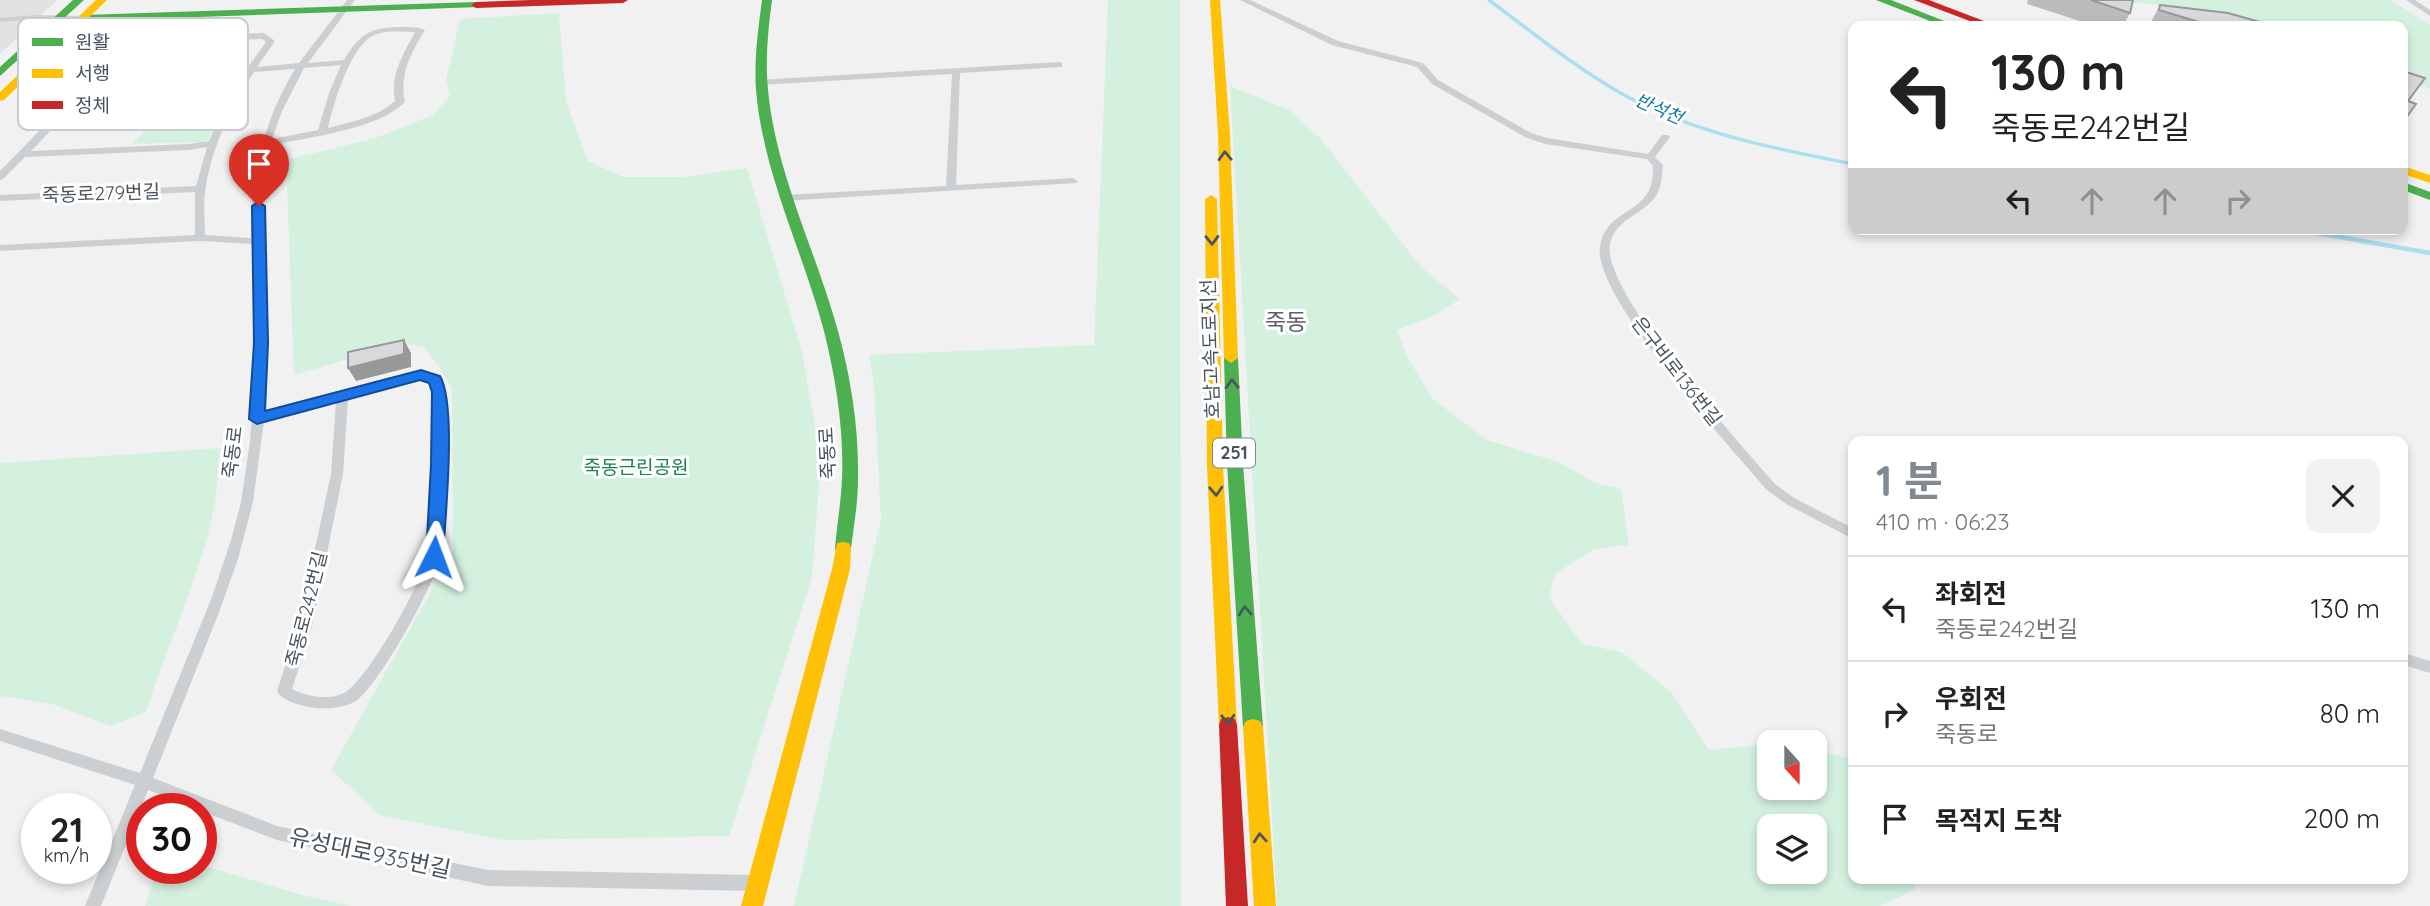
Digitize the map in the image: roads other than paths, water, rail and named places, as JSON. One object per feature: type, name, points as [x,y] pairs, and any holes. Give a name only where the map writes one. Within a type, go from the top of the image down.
[{"type":"main road","points":[[61,17],[79,0]]},
{"type":"main road","points":[[84,18],[102,0]]},
{"type":"main road","points":[[125,18],[346,5],[623,0]]},
{"type":"main road","name":"죽동로","points":[[752,906],[841,569],[850,478],[843,383],[830,328],[784,198],[759,82],[761,30],[767,0]]},
{"type":"main road","name":"호남고속도로지선","points":[[1203,0],[1210,136],[1215,466],[1237,906]]},
{"type":"main road","name":"호남고속도로지선","points":[[1215,0],[1224,134],[1235,464],[1265,906]]},
{"type":"main road","points":[[1881,0],[1938,21]]},
{"type":"main road","points":[[1919,0],[1978,21]]},
{"type":"main road","points":[[0,73],[18,56]]},
{"type":"main road","points":[[0,98],[18,81]]},
{"type":"main road","points":[[2408,172],[2430,179]]},
{"type":"main road","points":[[2408,188],[2430,196]]},
{"type":"street","points":[[1244,0],[1328,40],[1420,65],[1435,82],[1528,135],[1545,141],[1650,157],[1665,136]]},
{"type":"street","points":[[2410,0],[2430,14]]},
{"type":"street","name":"죽동로","points":[[93,906],[217,601],[246,504],[257,419],[261,343],[257,241],[259,186],[267,143],[282,100],[299,66],[346,5]]},
{"type":"street","points":[[41,18],[84,18]]},
{"type":"street","points":[[0,20],[18,19]]},
{"type":"street","points":[[267,143],[322,132],[384,114],[395,108],[400,102],[397,84],[400,68],[421,30],[374,32],[363,38],[348,62],[328,107],[322,132]]},
{"type":"street","points":[[248,38],[269,38],[271,41],[248,74]]},
{"type":"street","points":[[250,70],[348,62]]},
{"type":"street","points":[[759,82],[1059,65]]},
{"type":"street","points":[[951,188],[956,71]]},
{"type":"street","points":[[0,177],[46,130]]},
{"type":"street","points":[[200,238],[201,189],[219,130]]},
{"type":"street","points":[[23,154],[189,147],[213,143]]},
{"type":"street","name":"은구비로136번길","points":[[1650,157],[1658,165],[1657,190],[1644,205],[1620,218],[1612,229],[1604,245],[1603,260],[1607,270],[1645,334],[1771,487],[1790,501],[1848,531]]},
{"type":"street","points":[[784,198],[1073,181]]},
{"type":"street","name":"죽동로279번길","points":[[0,198],[201,189]]},
{"type":"street","points":[[0,248],[200,238],[257,241]]},
{"type":"street","name":"죽동로242번길","points":[[257,419],[342,396],[421,375],[435,380],[440,392],[434,557],[413,607],[357,692],[337,702],[294,699],[284,691],[305,627],[337,474],[342,396]]},
{"type":"street","points":[[2408,660],[2430,667]]},
{"type":"street","name":"유성대로935번길","points":[[0,735],[144,781],[277,833],[488,878],[757,884]]},
{"type":"waterway","name":"반석천","points":[[1489,0],[1589,73],[1651,108],[1707,130],[1848,163]]},
{"type":"waterway","name":"반석천","points":[[2328,235],[2430,253]]},
{"type":"district","name":"죽동","points":[[1286,322]]},
{"type":"park label","name":"죽동근린공원","points":[[636,467]]}]
